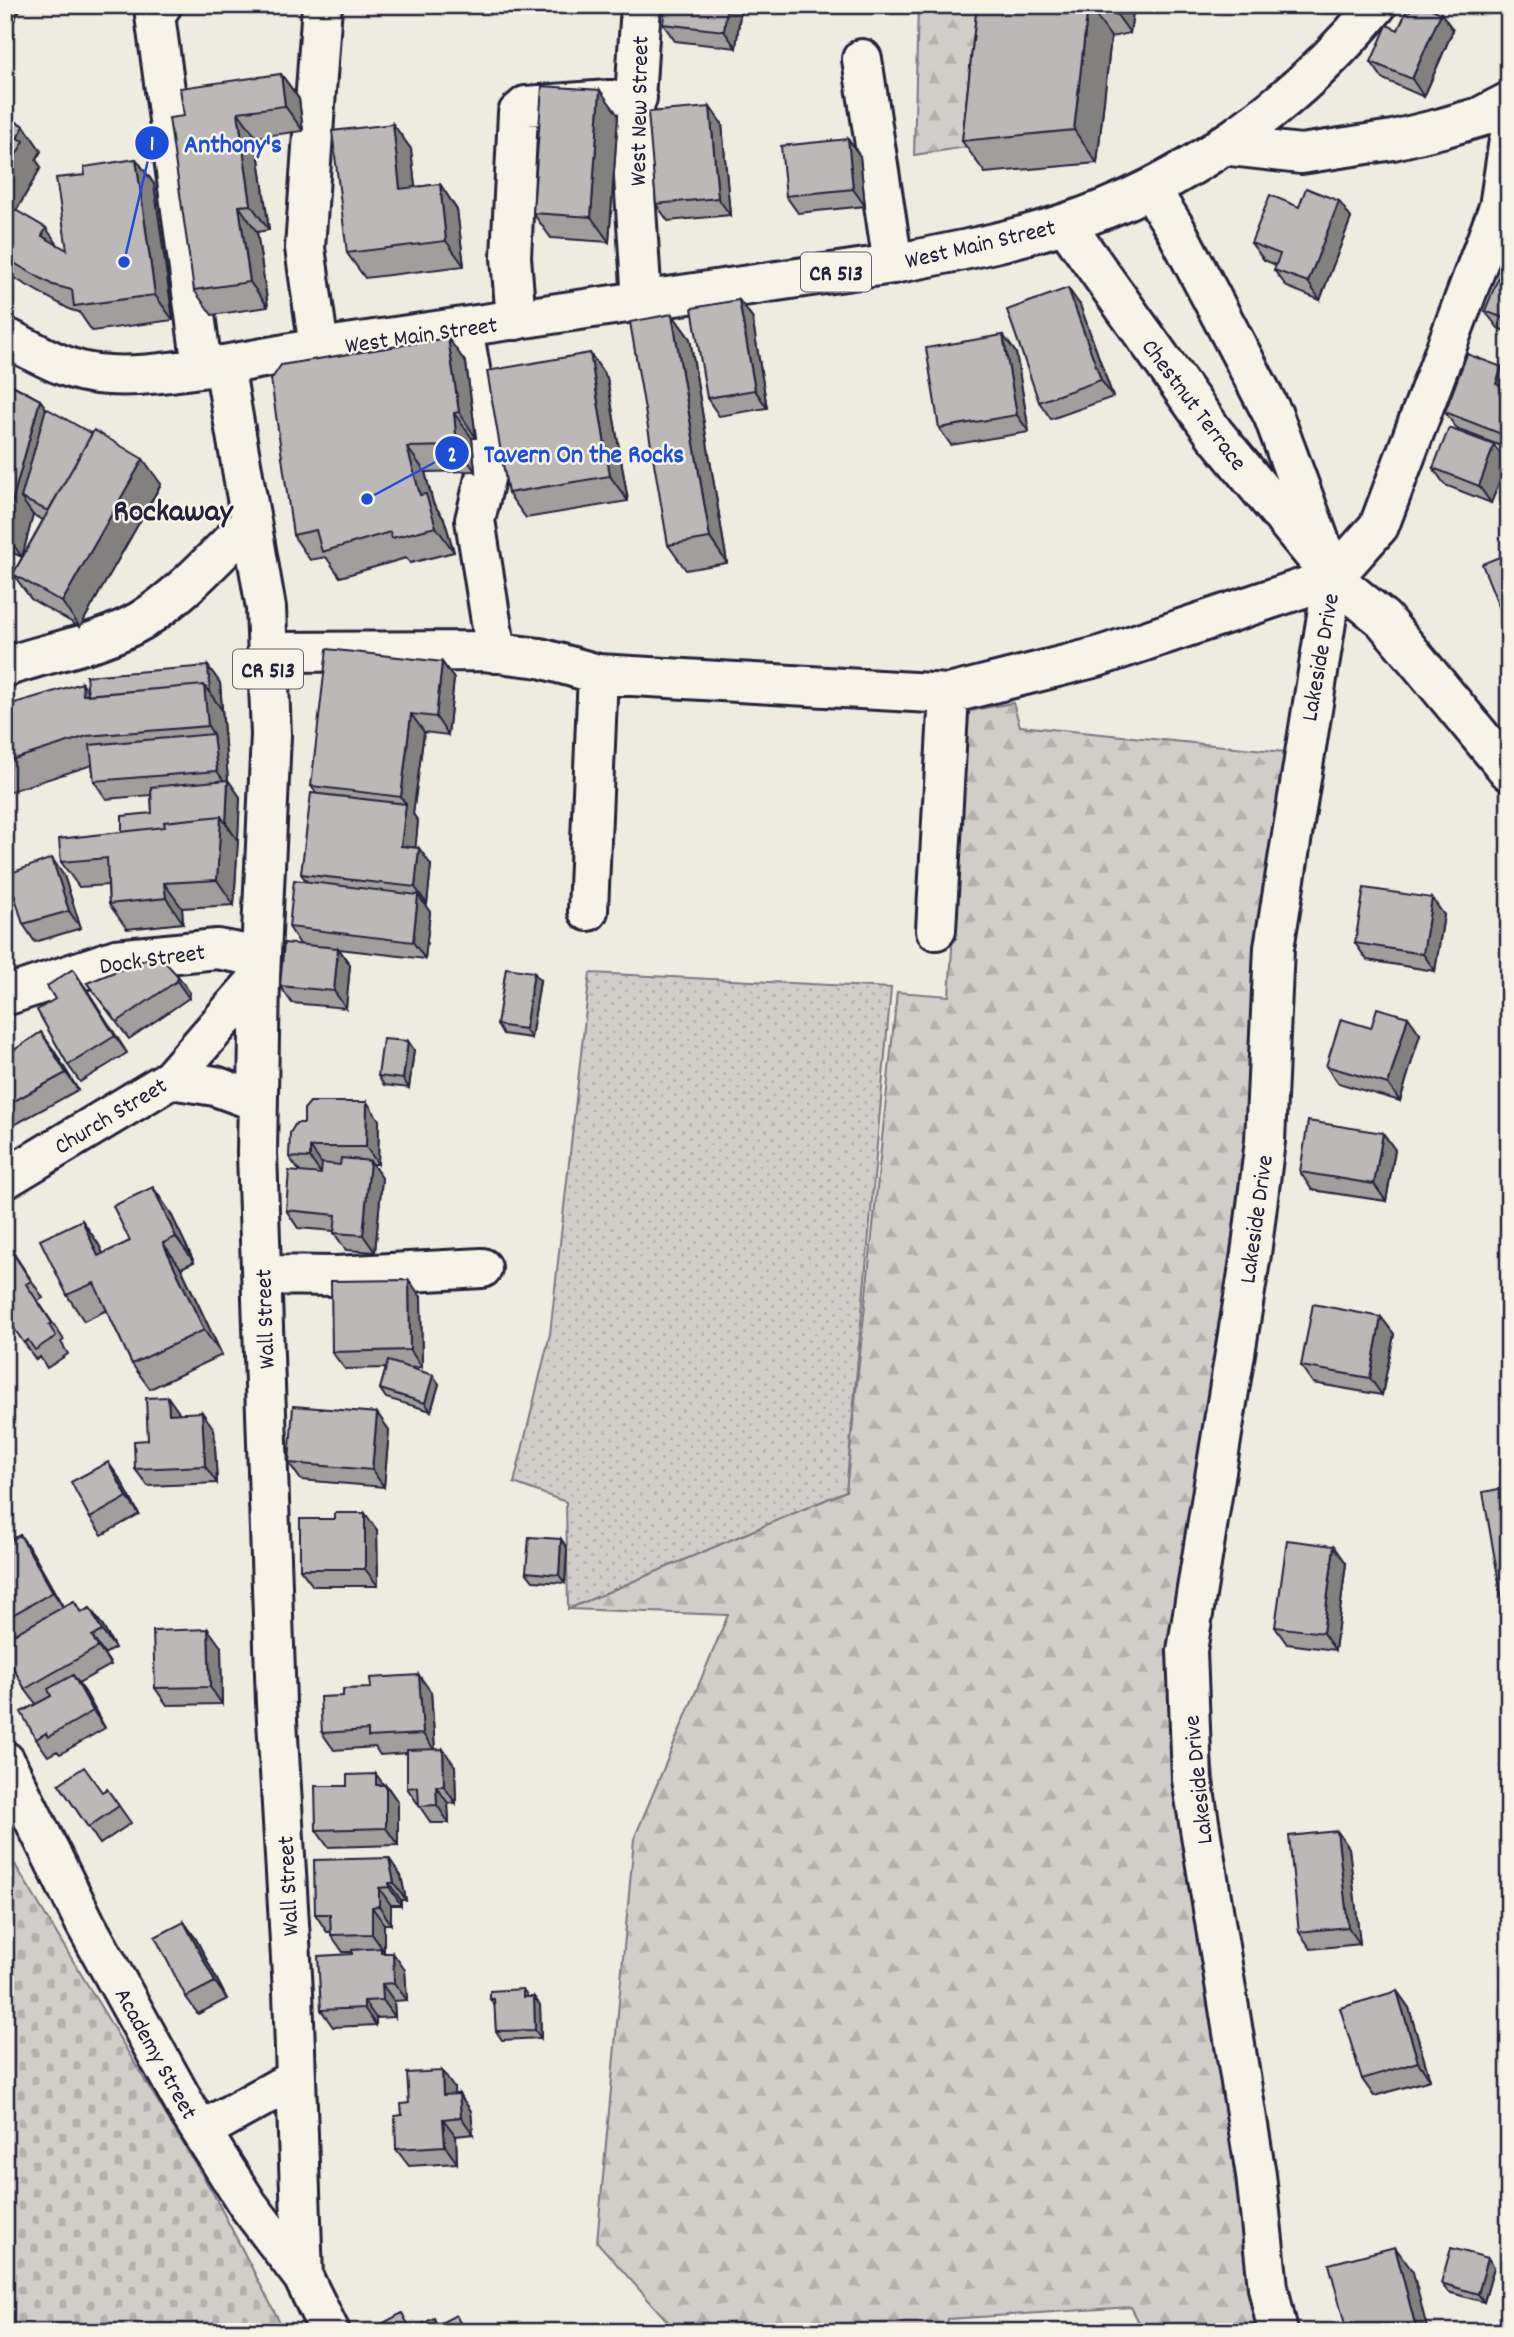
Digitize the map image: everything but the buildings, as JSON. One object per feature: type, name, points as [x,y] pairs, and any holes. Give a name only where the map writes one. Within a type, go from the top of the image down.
[{"type":"street","points":[[319,348],[304,248],[322,5]]},
{"type":"street","name":"West New Street","points":[[640,5],[637,98],[632,145],[642,301]]},
{"type":"street","name":"West Main Street","points":[[5,337],[51,359],[88,372],[122,376],[213,366],[893,264],[962,250],[1065,224],[1150,189],[1222,145],[1296,89],[1356,31],[1377,5]]},
{"type":"street","name":"Wall Street","points":[[158,10],[213,366],[266,608],[271,735],[256,1101],[276,1703],[303,2277]]},
{"type":"street","points":[[862,59],[893,264]]},
{"type":"street","points":[[516,320],[511,257],[518,113],[526,106],[637,98]]},
{"type":"street","points":[[1222,145],[1301,154],[1393,140],[1442,128],[1480,117],[1509,102]]},
{"type":"street","name":"Lakeside Drive","points":[[1278,2332],[1268,2287],[1256,2175],[1192,1779],[1187,1651],[1252,1241],[1265,1141],[1274,948],[1333,578],[1379,526],[1499,207],[1509,140]]},
{"type":"street","name":"Chestnut Terrace","points":[[1150,189],[1175,228],[1273,415],[1333,578]]},
{"type":"street","name":"Chestnut Terrace","points":[[1065,224],[1214,433],[1333,578],[1383,619],[1509,771]]},
{"type":"street","points":[[463,328],[489,462],[475,520],[496,653]]},
{"type":"street","points":[[5,667],[95,641],[140,621],[169,602],[249,524]]},
{"type":"street","points":[[267,652],[496,653],[540,658],[598,674],[949,694],[1097,657],[1333,578]]},
{"type":"street","points":[[588,911],[598,674]]},
{"type":"street","points":[[936,930],[949,694]]},
{"type":"street","name":"Dock Street","points":[[5,996],[116,959],[217,949],[260,967]]},
{"type":"street","name":"Church Street","points":[[5,1179],[171,1079],[260,967]]},
{"type":"street","points":[[171,1079],[215,1086],[256,1101]]},
{"type":"street","points":[[262,1275],[336,1276],[482,1268]]},
{"type":"street","name":"Academy Street","points":[[5,1762],[86,1925],[201,2131],[248,2205],[303,2277],[330,2332]]},
{"type":"street","points":[[201,2131],[295,2079]]},
{"type":"green space","points":[[918,5],[997,5],[986,144],[914,155]]},
{"type":"green space","points":[[1013,703],[1020,726],[1296,753],[1190,1554],[1274,2332],[1144,2332],[1131,2307],[948,2319],[945,2332],[677,2332],[597,2242],[634,1839],[728,1615],[568,1609],[846,1491],[897,992],[949,996],[967,711]]},
{"type":"green space","points":[[590,973],[891,988],[846,1491],[568,1609],[566,1502],[514,1483],[550,1334]]},
{"type":"green space","points":[[5,1848],[213,2193],[285,2332],[5,2332]]},
{"type":"place","name":"Anthony's","points":[[124,262]]},
{"type":"place","name":"Tavern On the Rocks","points":[[367,499]]},
{"type":"district","name":"Rockaway","points":[[173,509]]}]
